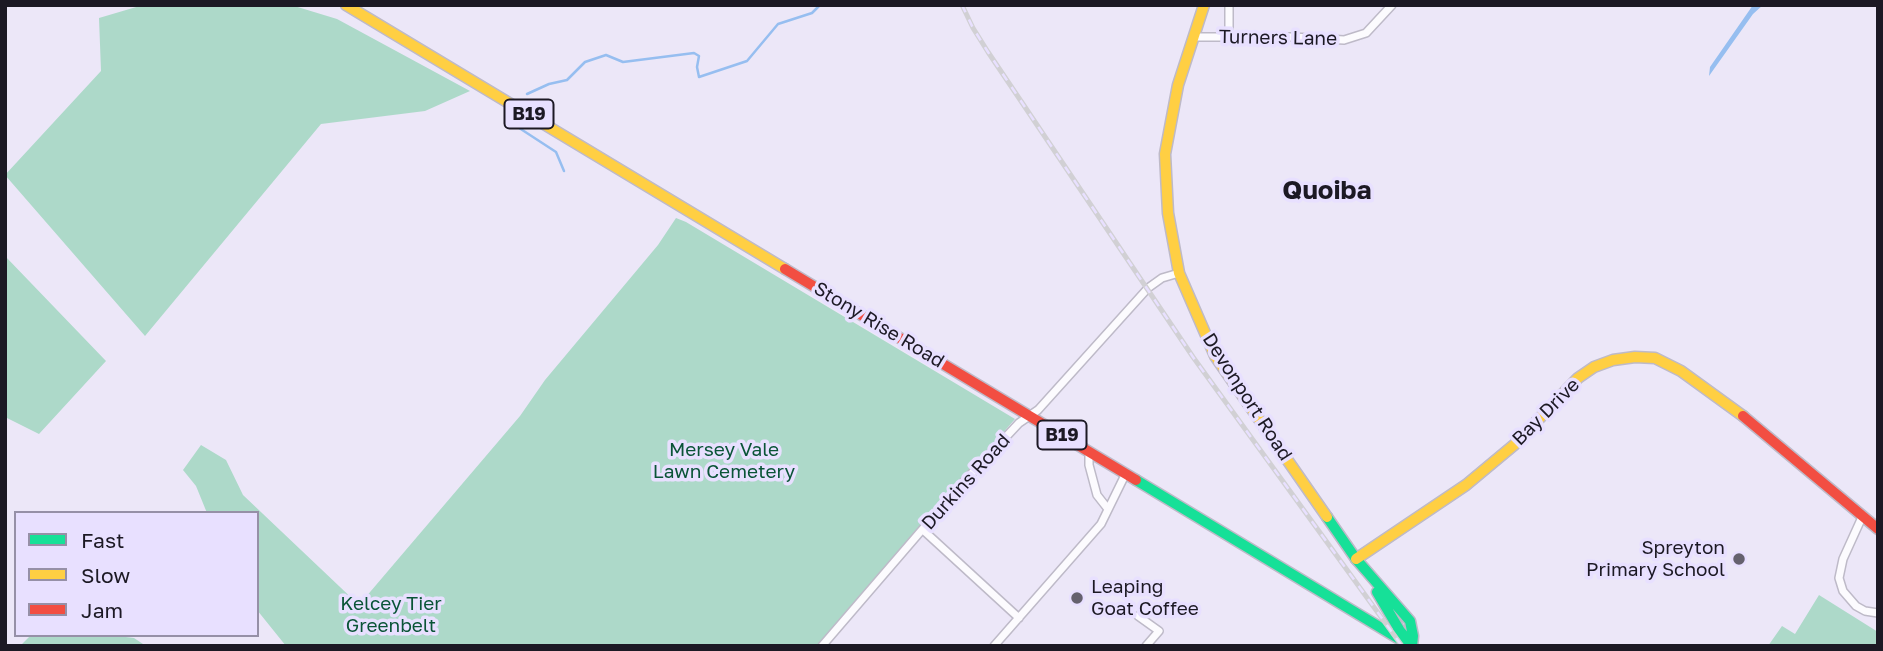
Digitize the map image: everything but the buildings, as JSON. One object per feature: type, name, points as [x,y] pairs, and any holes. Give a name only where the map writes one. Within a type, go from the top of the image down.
[{"type":"main road","name":"Stony Rise Road","points":[[346,5],[1412,646]]},
{"type":"main road","name":"Devonport Road","points":[[1204,5],[1178,85],[1166,154],[1168,213],[1179,273],[1215,356],[1363,568],[1400,631],[1412,646]]},
{"type":"main road","name":"Bay Drive","points":[[1356,559],[1466,485],[1514,445],[1578,378],[1594,367],[1613,360],[1635,357],[1655,358],[1681,371],[1756,426],[1878,529]]},
{"type":"street","points":[[1229,5],[1229,38]]},
{"type":"street","name":"Turners Lane","points":[[1194,37],[1344,40],[1366,33],[1392,5]]},
{"type":"street","name":"Durkins Road","points":[[822,646],[1002,442],[1020,423],[1030,417],[1148,288],[1162,278],[1179,273]]},
{"type":"street","points":[[1089,450],[1089,465],[1097,495],[1108,509]]},
{"type":"street","points":[[993,646],[1101,524],[1126,473]]},
{"type":"street","points":[[1863,515],[1843,559],[1839,578],[1843,591],[1856,606],[1878,613]]},
{"type":"street","points":[[923,530],[1019,618]]},
{"type":"street","points":[[1138,616],[1159,631],[1146,646]]},
{"type":"green space","points":[[143,5],[291,5],[337,19],[470,91],[425,111],[321,124],[145,336],[5,175],[101,71],[99,18]]},
{"type":"green space","name":"Mersey Vale Lawn Cemetery","points":[[676,218],[686,222],[1015,419],[817,646],[286,646],[259,612],[259,511],[206,511],[196,486],[183,470],[201,445],[226,460],[243,495],[359,605],[520,416],[545,380],[658,245]]},
{"type":"green space","points":[[5,256],[106,361],[39,434],[5,417]]},
{"type":"green space","points":[[1819,595],[1878,632],[1878,646],[1768,646],[1782,626],[1795,634]]},
{"type":"green space","points":[[29,637],[126,637],[134,638],[146,646],[20,646]]},
{"type":"water","points":[[1753,5],[1763,5],[1753,14],[1709,76],[1710,67]]},
{"type":"waterway","points":[[527,94],[549,84],[567,80],[585,62],[606,55],[623,62],[694,53],[699,56],[699,77],[747,61],[778,24],[812,13],[820,5]]},
{"type":"waterway","points":[[510,122],[556,152],[564,171]]},
{"type":"railway","points":[[962,5],[988,52],[1193,357],[1402,646]]},
{"type":"traffic: fast","points":[[1136,480],[1411,646]]},
{"type":"traffic: fast","points":[[1327,517],[1356,559],[1410,621],[1412,646]]},
{"type":"traffic: fast","points":[[1377,592],[1411,644]]},
{"type":"traffic: slow","points":[[346,5],[785,269]]},
{"type":"traffic: slow","points":[[1204,5],[1178,85],[1165,154],[1168,213],[1179,273],[1215,356],[1327,517]]},
{"type":"traffic: slow","points":[[1356,559],[1466,485],[1514,445],[1578,378],[1594,367],[1613,360],[1655,358],[1681,371],[1743,416]]},
{"type":"traffic: jam","points":[[785,269],[1136,480]]},
{"type":"traffic: jam","points":[[1743,416],[1878,529]]},
{"type":"place","name":"Spreyton Primary School","points":[[1739,559]]},
{"type":"place","name":"Leaping Goat Coffee","points":[[1077,598]]},
{"type":"district","name":"Quoiba","points":[[1327,191]]},
{"type":"park label","name":"Kelcey Tier Greenbelt","points":[[391,615]]}]
